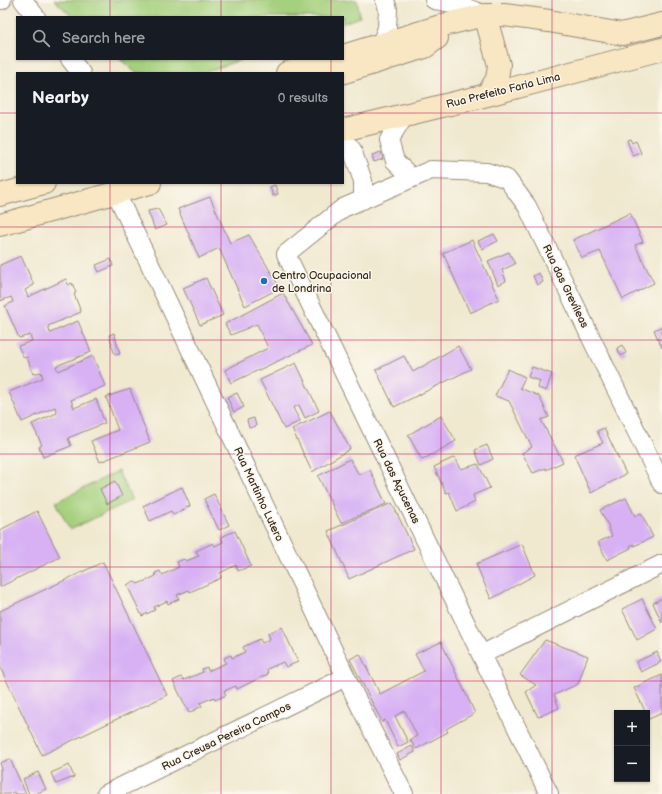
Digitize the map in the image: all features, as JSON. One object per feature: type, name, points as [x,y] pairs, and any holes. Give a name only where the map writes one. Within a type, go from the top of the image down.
[{"type":"main road","points":[[344,56],[447,24],[486,15],[504,15],[549,21],[622,34],[662,24]]},
{"type":"main road","points":[[486,15],[499,65],[497,79],[487,95]]},
{"type":"main road","points":[[344,72],[425,46],[435,40],[447,24]]},
{"type":"main road","name":"Rua Prefeito Faria Lima","points":[[344,130],[487,95],[662,49]]},
{"type":"main road","points":[[290,72],[329,60]]},
{"type":"main road","points":[[0,194],[40,184]]},
{"type":"main road","points":[[0,225],[147,184]]},
{"type":"street","points":[[23,0],[35,16]]},
{"type":"street","points":[[381,44],[388,28],[388,9],[385,0]]},
{"type":"street","points":[[434,0],[456,4],[486,15]]},
{"type":"street","points":[[71,60],[80,72]]},
{"type":"street","points":[[405,114],[389,140],[395,162],[412,178]]},
{"type":"street","points":[[344,139],[352,150],[363,182],[363,200]]},
{"type":"street","name":"Rua das Grevíleas","points":[[363,200],[431,170],[486,172],[507,178],[527,206],[662,484]]},
{"type":"street","name":"Rua Martinho Lutero","points":[[116,193],[346,677],[404,794]]},
{"type":"street","name":"Rua das Açucenas","points":[[363,200],[343,208],[286,254],[549,794]]},
{"type":"street","points":[[481,655],[662,564]]},
{"type":"street","name":"Rua Creusa Pereira Campos","points":[[106,794],[346,677]]},
{"type":"green space","points":[[54,0],[357,0],[360,17],[344,23],[344,16],[72,16]]},
{"type":"green space","points":[[121,60],[240,60],[206,72],[135,72]]},
{"type":"green space","points":[[118,471],[132,500],[70,530],[56,502]]},
{"type":"building","points":[[630,139],[632,143],[636,141],[641,153],[633,156],[627,140]]},
{"type":"building","points":[[381,152],[383,159],[374,162],[372,155]]},
{"type":"building","points":[[275,185],[278,194],[273,196],[270,187]]},
{"type":"building","points":[[210,197],[230,243],[249,235],[280,288],[245,306],[219,248],[199,258],[178,209]]},
{"type":"building","points":[[158,209],[167,225],[155,230],[148,211]]},
{"type":"building","points":[[630,213],[643,242],[635,245],[654,283],[623,299],[600,251],[582,258],[573,240]]},
{"type":"building","points":[[494,234],[498,241],[482,249],[478,241]]},
{"type":"building","points":[[472,240],[499,299],[470,313],[443,253]]},
{"type":"building","points":[[509,252],[515,264],[502,270],[506,281],[498,285],[488,261]]},
{"type":"building","points":[[21,256],[34,285],[25,290],[28,297],[66,279],[68,285],[72,283],[76,293],[74,294],[81,312],[48,326],[50,333],[78,321],[91,352],[56,366],[58,371],[93,356],[105,386],[71,400],[74,408],[96,399],[105,423],[68,438],[71,446],[43,457],[39,447],[42,445],[32,424],[57,413],[55,407],[22,422],[9,392],[43,378],[41,372],[33,374],[27,357],[24,358],[18,346],[32,341],[30,335],[19,338],[5,306],[13,302],[11,297],[0,301],[0,265]]},
{"type":"building","points":[[111,259],[113,266],[99,272],[96,265]]},
{"type":"building","points":[[539,273],[543,282],[537,285],[533,276]]},
{"type":"building","points":[[206,278],[223,315],[200,325],[183,288]]},
{"type":"building","points":[[283,293],[312,345],[231,383],[225,370],[268,348],[257,324],[231,335],[225,324]]},
{"type":"building","points":[[662,326],[662,348],[654,330]]},
{"type":"building","points":[[114,333],[120,354],[115,355],[109,335]]},
{"type":"building","points":[[622,345],[626,353],[621,356],[617,348]]},
{"type":"building","points":[[458,346],[471,369],[394,407],[376,370],[404,356],[413,372]]},
{"type":"building","points":[[296,363],[319,411],[305,418],[299,405],[293,408],[300,421],[284,429],[260,380]]},
{"type":"building","points":[[532,367],[552,374],[546,391],[538,388],[540,381],[528,377]]},
{"type":"building","points":[[508,369],[525,377],[520,388],[539,396],[549,417],[541,420],[563,462],[546,470],[546,468],[533,473],[522,453],[532,447],[509,401],[495,396]]},
{"type":"building","points":[[130,389],[150,442],[100,462],[91,441],[118,430],[106,397]]},
{"type":"building","points":[[237,393],[244,407],[234,412],[227,397]]},
{"type":"building","points":[[330,411],[350,449],[312,472],[292,429]]},
{"type":"building","points":[[441,416],[456,441],[422,460],[408,435]]},
{"type":"building","points":[[254,418],[256,426],[249,428],[247,420]]},
{"type":"building","points":[[604,428],[626,474],[591,493],[574,455],[603,443],[597,431]]},
{"type":"building","points":[[487,445],[493,459],[481,465],[475,450]]},
{"type":"building","points":[[455,457],[461,469],[478,464],[490,488],[473,495],[475,502],[457,511],[449,492],[446,493],[434,467]]},
{"type":"building","points":[[350,459],[359,475],[370,470],[386,504],[341,523],[318,476]]},
{"type":"building","points":[[115,481],[122,496],[107,504],[100,489]]},
{"type":"building","points":[[182,487],[190,506],[173,515],[171,511],[150,521],[143,506]]},
{"type":"building","points":[[214,494],[229,525],[219,530],[204,499]]},
{"type":"building","points":[[626,498],[635,516],[641,513],[653,537],[634,546],[634,544],[630,546],[631,548],[607,560],[598,542],[612,536],[600,510]]},
{"type":"building","points":[[392,503],[414,549],[349,579],[328,531]]},
{"type":"building","points":[[37,511],[60,557],[0,587],[0,530]]},
{"type":"building","points":[[235,531],[251,566],[238,571],[236,565],[220,573],[221,578],[190,592],[189,590],[177,595],[179,599],[168,604],[167,601],[154,607],[155,610],[142,616],[127,585],[134,581],[138,584],[156,576],[155,573],[160,571],[162,575],[179,567],[177,562],[184,559],[186,561],[199,556],[196,551],[213,543],[215,546],[223,542],[221,537]]},
{"type":"building","points":[[522,544],[535,575],[491,599],[476,564]]},
{"type":"building","points":[[103,562],[167,695],[42,755],[0,667],[0,611]]},
{"type":"building","points":[[662,598],[662,623],[653,603]]},
{"type":"building","points":[[642,599],[657,629],[637,640],[622,609]]},
{"type":"building","points":[[282,627],[298,662],[286,667],[283,662],[267,669],[268,674],[237,689],[236,686],[224,691],[226,695],[215,700],[214,697],[200,703],[202,706],[189,713],[173,681],[181,677],[184,680],[203,672],[202,669],[207,667],[208,671],[226,663],[224,658],[231,655],[232,658],[245,652],[243,647],[260,639],[262,643],[270,639],[268,633]]},
{"type":"building","points":[[545,640],[588,656],[578,684],[554,695],[559,708],[538,717],[526,692],[536,685],[520,675]]},
{"type":"building","points":[[441,642],[475,713],[446,729],[448,732],[416,749],[410,740],[417,736],[405,711],[395,716],[408,742],[398,747],[385,720],[382,722],[350,659],[360,654],[380,694],[424,671],[415,654]]},
{"type":"building","points":[[657,652],[661,662],[641,672],[636,662]]},
{"type":"building","points":[[662,675],[662,713],[650,719],[650,710],[645,710],[634,688]]},
{"type":"building","points":[[412,746],[415,752],[400,760],[397,754]]},
{"type":"building","points":[[10,759],[26,794],[15,794],[14,792],[9,794],[0,794],[0,769],[2,769],[0,763]]},
{"type":"building","points":[[69,765],[74,777],[56,784],[51,773]]},
{"type":"building","points":[[38,772],[46,789],[35,794],[29,794],[23,779]]},
{"type":"place","name":"Centro Ocupacional de Londrina","points":[[264,281]]}]
